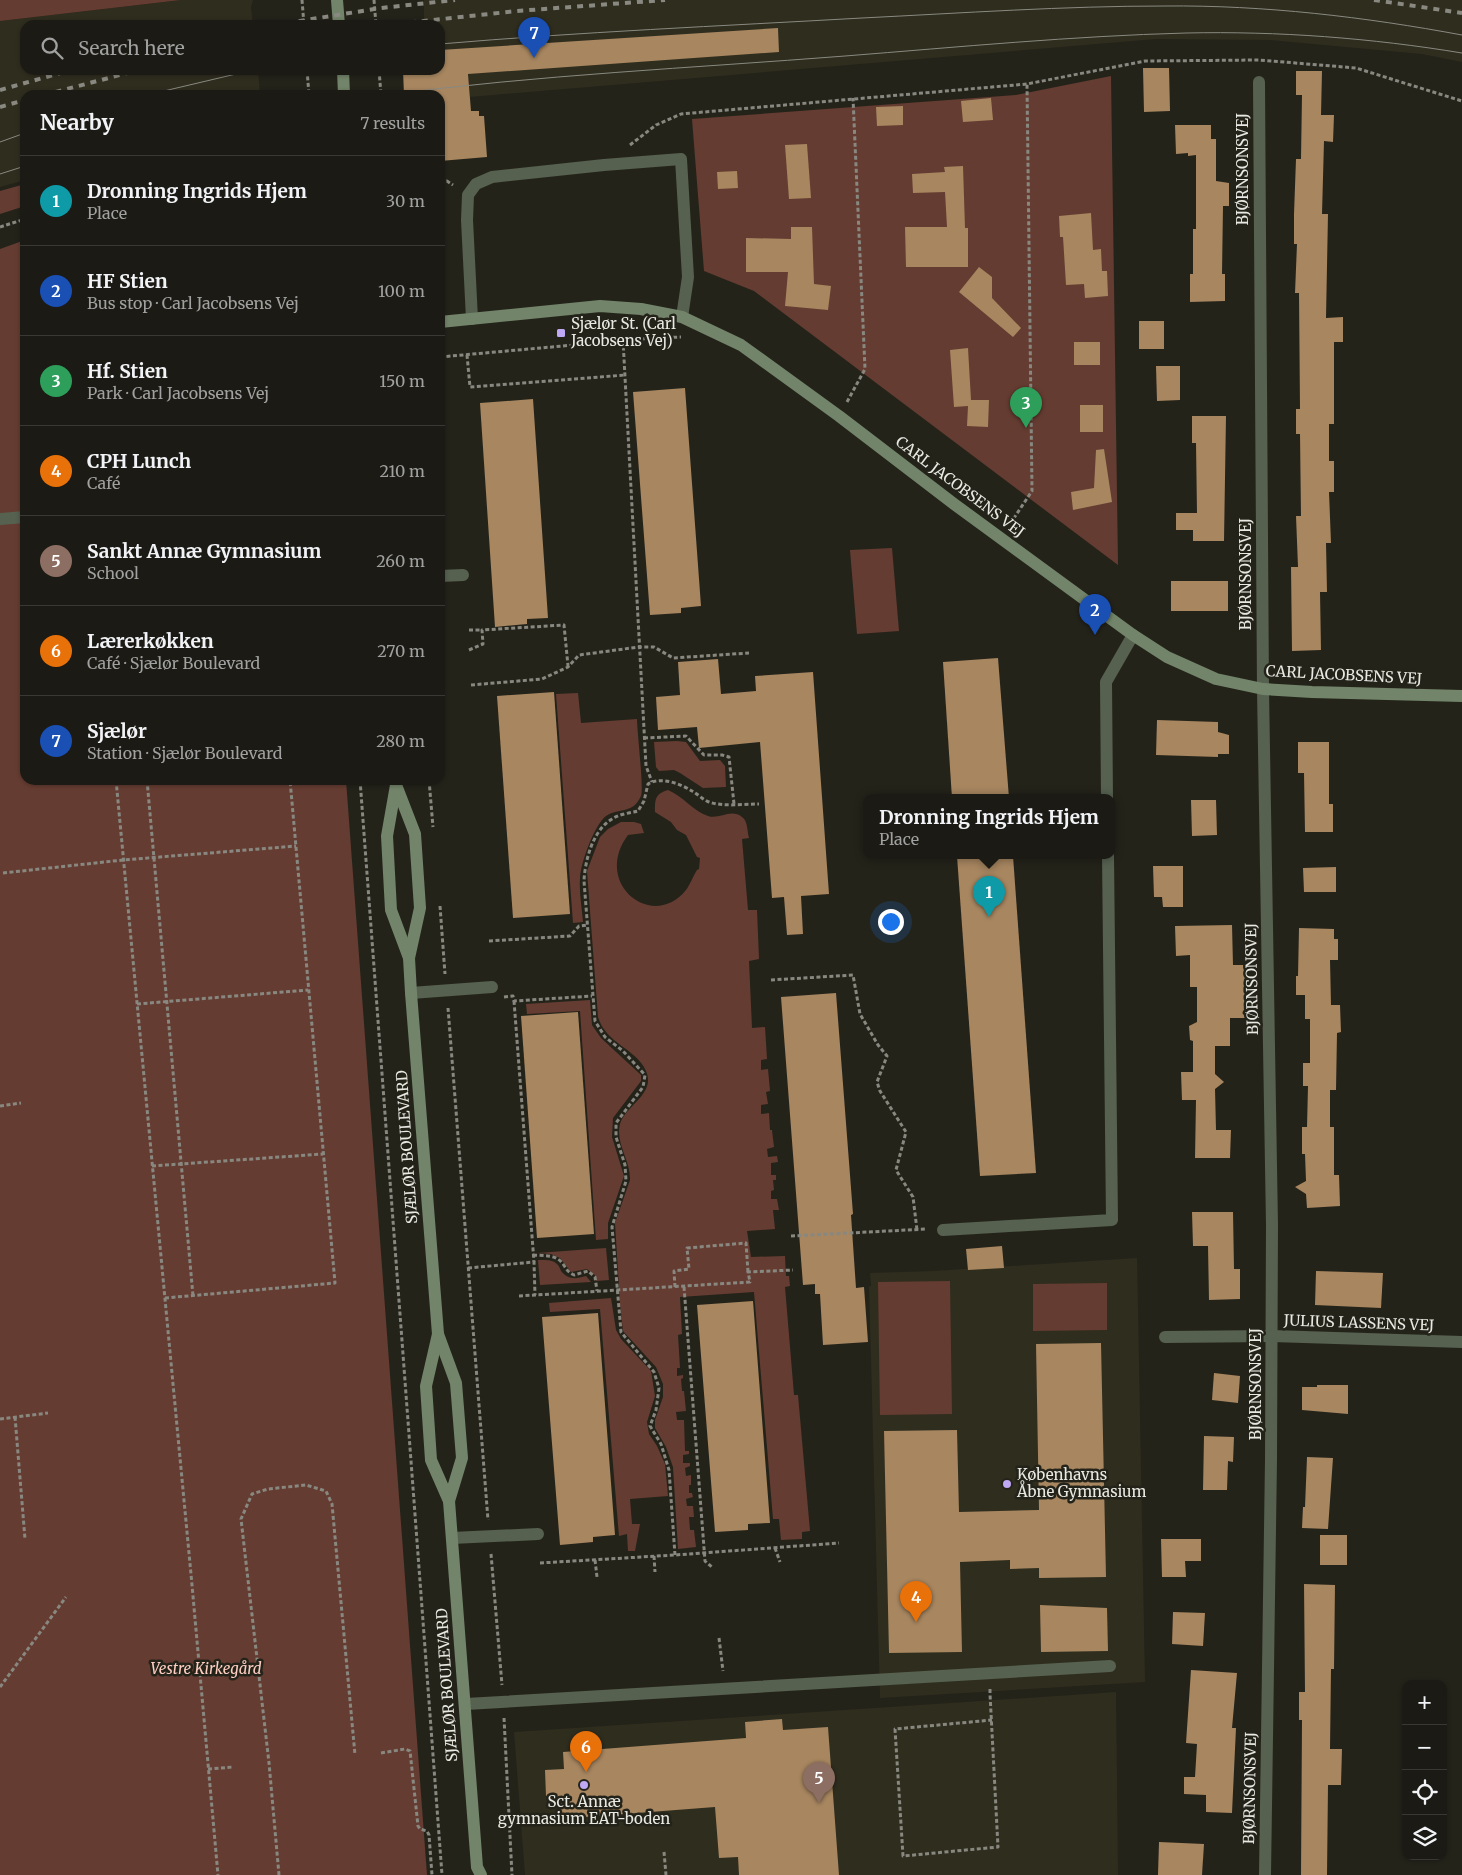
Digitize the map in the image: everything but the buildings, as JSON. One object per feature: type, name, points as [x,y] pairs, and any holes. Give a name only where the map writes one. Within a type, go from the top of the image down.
[{"type":"street","points":[[338,0],[339,20]]},
{"type":"street","points":[[343,75],[344,90]]},
{"type":"street","name":"BJØRNSONSVEJ","points":[[1259,82],[1263,689],[1272,1215],[1265,1875]]},
{"type":"street","points":[[472,320],[467,220],[468,195],[476,184],[492,177],[681,159],[688,277],[682,317]]},
{"type":"street","name":"CARL JACOBSENS VEJ","points":[[445,322],[600,306],[641,309],[682,317],[741,344],[1000,538],[1133,635],[1167,657],[1216,679],[1263,689],[1462,696]]},
{"type":"street","points":[[0,519],[20,517]]},
{"type":"street","points":[[445,576],[463,575]]},
{"type":"street","points":[[1107,794],[1106,682],[1133,635]]},
{"type":"street","name":"SJÆLØR BOULEVARD","points":[[396,785],[387,836],[392,910],[409,958]]},
{"type":"street","name":"SJÆLØR BOULEVARD","points":[[397,785],[415,834],[416,844],[420,908],[409,958],[411,993],[438,1334],[456,1382],[462,1458],[449,1501]]},
{"type":"street","points":[[943,1230],[1112,1220],[1108,859]]},
{"type":"street","points":[[411,993],[446,990],[496,992]]},
{"type":"street","name":"SJÆLØR BOULEVARD","points":[[438,1334],[426,1386],[431,1460],[449,1501],[478,1872]]},
{"type":"street","name":"JULIUS LASSENS VEJ","points":[[1165,1337],[1272,1336],[1462,1342]]},
{"type":"street","points":[[452,1538],[538,1534]]},
{"type":"street","points":[[466,1704],[1110,1666]]},
{"type":"path","points":[[302,0],[304,20]]},
{"type":"path","points":[[374,0],[376,20]]},
{"type":"path","points":[[604,165],[656,125],[681,114],[1026,84],[1145,61],[1259,60],[1356,68],[1462,101]]},
{"type":"path","points":[[307,75],[309,90]]},
{"type":"path","points":[[379,75],[381,90]]},
{"type":"path","points":[[1000,538],[1032,490],[1026,84]]},
{"type":"path","points":[[839,416],[865,369],[853,98]]},
{"type":"path","points":[[0,227],[20,221]]},
{"type":"path","points":[[445,357],[622,340],[684,337]]},
{"type":"path","points":[[622,340],[644,738],[646,766],[652,782]]},
{"type":"path","points":[[467,355],[470,388],[625,375]]},
{"type":"path","points":[[469,630],[564,625],[568,667]]},
{"type":"path","points":[[469,650],[483,644],[482,630]]},
{"type":"path","points":[[471,685],[542,679],[568,667],[579,656],[639,647],[654,647],[673,658],[749,653]]},
{"type":"path","points":[[644,738],[686,736],[704,755],[729,756],[734,804]]},
{"type":"path","points":[[675,1555],[669,1470],[661,1444],[650,1426],[656,1410],[659,1388],[654,1372],[621,1332],[612,1227],[626,1181],[625,1165],[616,1137],[616,1123],[643,1087],[645,1075],[623,1051],[605,1038],[595,1021],[584,881],[585,867],[601,828],[613,818],[638,811],[644,801],[648,784],[655,780],[676,783],[692,790],[707,802],[759,804]]},
{"type":"path","points":[[116,785],[218,1875]]},
{"type":"path","points":[[147,785],[193,1296]]},
{"type":"path","points":[[165,1298],[335,1283],[290,785]]},
{"type":"path","points":[[360,785],[442,1875]]},
{"type":"path","points":[[429,785],[434,834]]},
{"type":"path","points":[[3,873],[123,860],[296,846]]},
{"type":"path","points":[[439,901],[503,1703],[512,1875]]},
{"type":"path","points":[[489,941],[570,936],[579,926],[587,925]]},
{"type":"path","points":[[771,980],[853,976],[860,1014],[878,1045],[887,1056],[877,1082],[880,1091],[906,1132],[896,1170],[913,1197],[917,1230]]},
{"type":"path","points":[[137,1004],[309,990]]},
{"type":"path","points":[[496,992],[514,996],[535,1295]]},
{"type":"path","points":[[514,1001],[592,996]]},
{"type":"path","points":[[0,1106],[21,1103]]},
{"type":"path","points":[[152,1166],[181,1166],[323,1154]]},
{"type":"path","points":[[791,1236],[943,1230]]},
{"type":"path","points":[[519,1296],[684,1287],[750,1282],[746,1243],[687,1248],[688,1269],[674,1271],[675,1287]]},
{"type":"path","points":[[533,1255],[554,1256],[562,1262],[568,1272],[574,1275],[588,1271],[595,1277],[597,1291]]},
{"type":"path","points":[[468,1268],[534,1262]]},
{"type":"path","points":[[748,1272],[793,1270]]},
{"type":"path","points":[[684,1287],[704,1553],[705,1561],[713,1568]]},
{"type":"path","points":[[0,1419],[48,1413]]},
{"type":"path","points":[[15,1418],[25,1539]]},
{"type":"path","points":[[279,1875],[269,1763],[241,1520],[252,1494],[268,1489],[306,1485],[326,1491],[332,1504],[356,1755]]},
{"type":"path","points":[[540,1563],[839,1543]]},
{"type":"path","points":[[775,1548],[780,1562]]},
{"type":"path","points":[[654,1556],[655,1572]]},
{"type":"path","points":[[595,1560],[597,1577]]},
{"type":"path","points":[[0,1687],[66,1597]]},
{"type":"path","points":[[719,1638],[726,1689]]},
{"type":"path","points":[[989,1674],[992,1720],[998,1848],[903,1856],[895,1729],[992,1720]]},
{"type":"path","points":[[381,1753],[405,1749],[410,1751],[418,1826],[420,1829],[427,1831],[429,1835],[432,1875]]},
{"type":"path","points":[[208,1769],[233,1767]]},
{"type":"path","points":[[664,1852],[666,1875]]},
{"type":"shaded area","points":[[181,0],[253,0],[251,7],[252,20],[20,20],[20,75],[258,75],[260,90],[20,90],[20,181],[0,187],[0,21]]},
{"type":"shaded area","points":[[424,0],[1462,0],[1462,62],[1422,54],[1269,40],[1156,39],[470,97],[468,74],[445,71],[445,20],[424,20]]},
{"type":"shaded area","name":"Københavns Åbne Gymnasium","points":[[1137,1258],[1145,1682],[880,1698],[870,1273],[934,1271]]},
{"type":"shaded area","points":[[1116,1692],[1118,1875],[525,1875],[514,1732]]},
{"type":"green space","points":[[0,0],[181,0],[0,21]]},
{"type":"green space","points":[[1111,76],[1118,565],[754,291],[704,271],[692,119],[1016,95]]},
{"type":"green space","points":[[20,185],[20,208],[0,214],[0,191]]},
{"type":"green space","name":"Vestre Kirkegård","points":[[20,242],[20,785],[346,785],[427,1875],[0,1875],[0,249]]},
{"type":"green space","points":[[892,548],[899,631],[857,634],[850,550]]},
{"type":"green space","points":[[578,693],[581,723],[637,719],[642,791],[634,806],[611,813],[601,821],[597,828],[588,846],[581,873],[580,890],[583,922],[573,923],[556,694]]},
{"type":"green space","points":[[654,742],[686,742],[700,761],[720,760],[725,766],[726,787],[703,788],[674,770],[659,771],[656,767]]},
{"type":"green space","points":[[668,790],[703,814],[712,817],[729,814],[738,815],[744,819],[747,826],[749,838],[742,839],[748,910],[757,910],[759,959],[749,961],[752,1028],[765,1027],[767,1059],[761,1060],[761,1070],[768,1069],[770,1091],[766,1092],[768,1104],[761,1105],[761,1114],[769,1113],[774,1147],[767,1149],[768,1157],[777,1156],[778,1162],[771,1163],[771,1175],[776,1175],[776,1180],[773,1180],[774,1190],[771,1191],[771,1199],[777,1199],[779,1210],[773,1210],[775,1229],[747,1231],[751,1257],[785,1256],[786,1276],[789,1276],[790,1286],[785,1287],[794,1395],[798,1395],[810,1531],[802,1532],[802,1539],[781,1540],[779,1519],[773,1519],[754,1292],[680,1297],[682,1334],[678,1335],[680,1368],[677,1368],[677,1376],[683,1375],[681,1379],[682,1391],[684,1391],[686,1411],[676,1412],[677,1420],[684,1420],[685,1451],[689,1451],[689,1454],[683,1455],[683,1463],[690,1463],[690,1466],[685,1468],[686,1476],[691,1475],[689,1493],[692,1493],[693,1497],[686,1499],[687,1506],[693,1506],[694,1517],[689,1517],[690,1530],[694,1530],[696,1547],[678,1549],[673,1467],[666,1447],[655,1428],[655,1420],[663,1397],[663,1384],[656,1367],[623,1331],[615,1223],[630,1180],[630,1173],[621,1145],[619,1131],[623,1117],[644,1093],[648,1079],[642,1063],[608,1034],[598,1017],[587,871],[600,837],[608,829],[621,822],[634,822],[641,824],[644,833],[628,835],[619,853],[617,870],[622,885],[631,896],[643,904],[658,906],[672,902],[686,890],[699,869],[700,858],[697,857],[686,835],[677,830],[671,822],[655,812],[658,795]]},
{"type":"green space","points":[[590,1000],[592,1025],[601,1038],[641,1075],[641,1081],[613,1118],[612,1137],[624,1176],[608,1223],[608,1239],[596,1240],[580,1011],[527,1014],[526,1004]]},
{"type":"green space","points":[[606,1248],[609,1280],[596,1281],[596,1276],[587,1269],[571,1272],[560,1258],[551,1254],[537,1253]]},
{"type":"green space","points":[[538,1260],[553,1261],[566,1276],[576,1278],[586,1276],[591,1282],[540,1285]]},
{"type":"green space","points":[[950,1281],[952,1414],[880,1415],[878,1282]]},
{"type":"green space","points":[[1107,1283],[1107,1330],[1033,1331],[1033,1284]]},
{"type":"green space","points":[[611,1298],[616,1330],[621,1339],[651,1371],[655,1396],[647,1422],[649,1434],[665,1464],[668,1496],[630,1499],[632,1524],[640,1524],[635,1551],[628,1551],[627,1534],[619,1536],[600,1309],[550,1312],[549,1303]]},
{"type":"tram line","points":[[445,44],[703,27],[1014,10],[1127,6],[1202,6],[1314,13],[1462,35]]},
{"type":"tram line","points":[[427,90],[558,77],[1144,34],[1290,34],[1393,43],[1462,53]]},
{"type":"tram line","points":[[168,90],[232,75]]},
{"type":"tram line","points":[[0,142],[20,135]]},
{"type":"tram line","points":[[0,174],[20,168]]},
{"type":"railway","points":[[306,20],[381,8],[455,0]]},
{"type":"railway","points":[[433,20],[517,11],[665,0]]},
{"type":"railway","points":[[1374,0],[1462,13]]},
{"type":"railway","points":[[0,90],[53,75]]},
{"type":"railway","points":[[63,90],[120,75]]},
{"type":"railway","points":[[0,107],[20,101]]},
{"type":"place","name":"Sjælør","points":[[534,58]]},
{"type":"place","name":"Sjælør St. (Carl Jacobsens Vej)","points":[[561,333]]},
{"type":"place","name":"Hf. Stien","points":[[1026,428]]},
{"type":"place","name":"HF Stien","points":[[1095,635]]},
{"type":"place","name":"Dronning Ingrids Hjem","points":[[989,917]]},
{"type":"place","name":"Københavns Åbne Gymnasium","points":[[1007,1484]]},
{"type":"place","name":"CPH Lunch","points":[[916,1622]]},
{"type":"place","name":"Lærerkøkken","points":[[586,1772]]},
{"type":"place","name":"Sct. Annæ gymnasium EAT-boden","points":[[584,1785]]},
{"type":"place","name":"Sankt Annæ Gymnasium","points":[[819,1803]]}]
